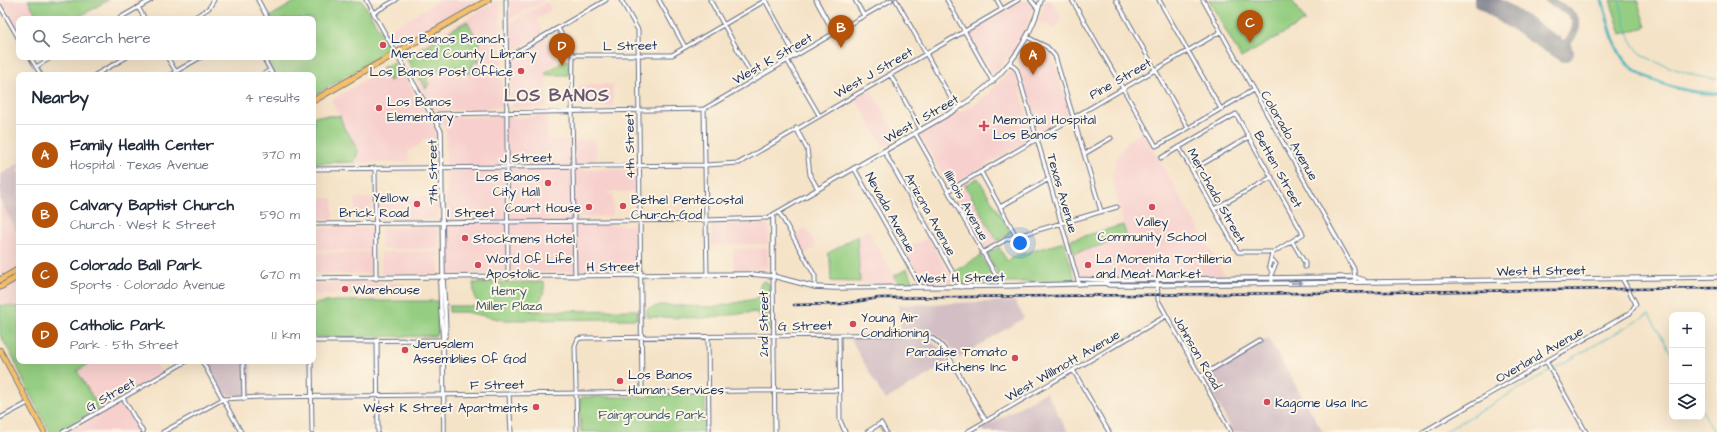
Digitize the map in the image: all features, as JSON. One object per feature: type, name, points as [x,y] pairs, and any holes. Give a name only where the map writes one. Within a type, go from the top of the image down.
[{"type":"highway","points":[[316,99],[488,0]]},
{"type":"highway","points":[[0,280],[16,271]]},
{"type":"highway","points":[[0,287],[16,278]]},
{"type":"main road","points":[[0,350],[44,432]]},
{"type":"street","points":[[123,16],[151,0]]},
{"type":"street","points":[[197,16],[209,8],[213,0]]},
{"type":"street","points":[[258,0],[266,16]]},
{"type":"street","points":[[366,0],[396,53]]},
{"type":"street","points":[[374,13],[396,0]]},
{"type":"street","points":[[506,0],[508,277]]},
{"type":"street","points":[[506,58],[606,0]]},
{"type":"street","name":"4th Street","points":[[621,0],[637,27],[639,55],[638,110],[642,392]]},
{"type":"street","points":[[659,0],[685,47]]},
{"type":"street","points":[[710,0],[754,79]]},
{"type":"street","points":[[765,0],[795,55]]},
{"type":"street","name":"L Street","points":[[573,55],[672,55],[765,0]]},
{"type":"street","points":[[816,0],[834,33]]},
{"type":"street","points":[[855,0],[864,16]]},
{"type":"street","name":"West K Street","points":[[704,109],[891,0]]},
{"type":"street","points":[[896,0],[957,109]]},
{"type":"street","points":[[947,0],[993,82]]},
{"type":"street","points":[[997,0],[1002,9]]},
{"type":"street","name":"West J Street","points":[[738,163],[1018,0]]},
{"type":"street","points":[[1031,0],[1038,10]]},
{"type":"street","name":"West I Street","points":[[773,215],[957,109],[993,82],[1010,63],[1027,37],[1041,0]]},
{"type":"street","points":[[1072,0],[1156,146],[1253,90]]},
{"type":"street","points":[[1116,0],[1188,128]]},
{"type":"street","points":[[1159,0],[1221,109]]},
{"type":"street","name":"Colorado Avenue","points":[[1202,0],[1354,269],[1355,280]]},
{"type":"street","points":[[0,6],[16,34]]},
{"type":"street","points":[[138,7],[143,16]]},
{"type":"street","points":[[558,28],[573,55],[572,111],[575,276]]},
{"type":"street","name":"Pine Street","points":[[948,192],[1122,88],[1220,32]]},
{"type":"street","points":[[1027,37],[1047,47],[1056,56],[1101,212]]},
{"type":"street","name":"7th Street","points":[[396,53],[441,131],[443,278],[446,334],[443,340],[444,432]]},
{"type":"street","points":[[32,60],[39,72]]},
{"type":"street","points":[[36,67],[47,60]]},
{"type":"street","points":[[100,72],[122,60]]},
{"type":"street","points":[[169,60],[176,72]]},
{"type":"street","points":[[178,72],[196,60]]},
{"type":"street","points":[[265,60],[270,70],[267,72]]},
{"type":"street","points":[[787,60],[819,115]]},
{"type":"street","name":"Texas Avenue","points":[[1010,63],[1017,70],[1079,284]]},
{"type":"street","points":[[890,74],[921,130]]},
{"type":"street","points":[[433,117],[439,114],[704,109],[707,274]]},
{"type":"street","name":"Betten Street","points":[[1179,147],[1236,114],[1303,234],[1292,241]]},
{"type":"street","points":[[796,128],[807,149],[810,175],[818,189]]},
{"type":"street","name":"Illinois Avenue","points":[[915,133],[1002,286]]},
{"type":"street","points":[[1084,154],[1111,138]]},
{"type":"street","points":[[1192,170],[1249,138]]},
{"type":"street","points":[[1161,158],[1179,147]]},
{"type":"street","name":"Merchado Street","points":[[1179,147],[1238,252],[1272,254]]},
{"type":"street","name":"Arizona Avenue","points":[[884,151],[961,287]]},
{"type":"street","name":"J Street","points":[[316,169],[639,166],[738,163]]},
{"type":"street","points":[[375,168],[376,279]]},
{"type":"street","name":"Nevada Avenue","points":[[854,168],[922,287]]},
{"type":"street","points":[[981,172],[1016,236]]},
{"type":"street","points":[[1214,209],[1272,177]]},
{"type":"street","points":[[1000,207],[1049,179]]},
{"type":"street","points":[[982,253],[1007,239],[1117,207]]},
{"type":"street","points":[[779,212],[815,276],[816,287]]},
{"type":"street","name":"I Street","points":[[316,224],[706,220],[767,218],[773,215]]},
{"type":"street","name":"2nd Street","points":[[773,215],[775,432]]},
{"type":"street","points":[[1272,283],[1272,272],[1269,266],[1272,261],[1272,254],[1292,241],[1305,264],[1305,267]]},
{"type":"street","points":[[1272,261],[1276,266],[1272,272]]},
{"type":"street","name":"H Street","points":[[316,278],[376,279],[751,274],[773,276],[816,287]]},
{"type":"street","name":"West H Street","points":[[816,287],[961,287],[1214,279],[1366,281],[1717,277]]},
{"type":"street","name":"Overland Avenue","points":[[1423,432],[1630,313],[1636,304],[1622,278]]},
{"type":"street","points":[[1078,279],[1106,282]]},
{"type":"street","points":[[1214,279],[1214,284]]},
{"type":"street","name":"Johnson Road","points":[[1157,280],[1158,300],[1231,432]]},
{"type":"street","name":"West H Street","points":[[1106,282],[1109,285],[1157,285],[1355,280]]},
{"type":"street","name":"West Willmott Avenue","points":[[967,432],[1166,316]]},
{"type":"street","name":"G Street","points":[[576,393],[575,346],[578,339],[918,334],[934,339],[945,350],[986,421]]},
{"type":"street","points":[[839,335],[840,420],[846,432]]},
{"type":"street","points":[[708,337],[709,432]]},
{"type":"street","points":[[377,340],[378,432]]},
{"type":"street","points":[[316,341],[443,340]]},
{"type":"street","points":[[1201,376],[1260,341]]},
{"type":"street","points":[[1546,361],[1586,432]]},
{"type":"street","name":"G Street","points":[[63,432],[182,364]]},
{"type":"street","points":[[204,364],[241,432]]},
{"type":"street","points":[[243,364],[244,399]]},
{"type":"street","points":[[311,364],[312,432]]},
{"type":"street","points":[[1074,370],[1109,432]]},
{"type":"street","name":"F Street","points":[[162,432],[223,399],[840,390]]},
{"type":"street","points":[[576,393],[577,432]]},
{"type":"street","points":[[510,394],[511,432]]},
{"type":"street","points":[[123,398],[143,432]]},
{"type":"street","points":[[0,418],[28,403]]},
{"type":"street","points":[[867,432],[881,423],[886,432]]},
{"type":"shaded area","points":[[1,0],[111,0],[84,16],[16,16],[16,28]]},
{"type":"shaded area","points":[[440,0],[477,0],[397,46],[388,31]]},
{"type":"shaded area","points":[[510,0],[545,0],[510,19]]},
{"type":"shaded area","points":[[1024,0],[1031,2],[1033,6],[1028,23],[1016,46],[993,74],[969,33]]},
{"type":"shaded area","points":[[1046,0],[1051,0],[1061,18],[1055,29],[1039,22]]},
{"type":"shaded area","points":[[497,1],[500,4],[503,107],[465,110],[434,110],[404,58],[404,55]]},
{"type":"shaded area","points":[[547,2],[551,10],[536,19],[544,33],[513,51],[510,51],[510,23]]},
{"type":"shaded area","points":[[545,39],[558,61],[546,68],[547,107],[512,108],[511,60]]},
{"type":"shaded area","points":[[1029,42],[1046,50],[1052,55],[1070,114],[1041,132],[1038,131],[1018,61]]},
{"type":"shaded area","name":"Los Banos Elementary","points":[[395,60],[437,132],[437,139],[422,139],[422,143],[408,152],[409,162],[316,164],[316,116],[339,115],[331,100],[379,72],[382,68]]},
{"type":"shaded area","name":"Memorial Hospital Los Banos","points":[[1011,71],[1015,73],[1033,138],[950,186],[948,185],[921,135],[980,101]]},
{"type":"shaded area","points":[[613,84],[613,107],[578,106],[578,85]]},
{"type":"shaded area","points":[[871,90],[899,138],[883,147],[855,98]]},
{"type":"shaded area","points":[[547,116],[548,140],[596,140],[596,163],[579,162],[579,170],[636,169],[636,192],[607,192],[608,194],[613,194],[613,216],[580,217],[580,225],[635,225],[637,270],[449,274],[447,271],[446,132],[440,118]]},
{"type":"shaded area","name":"Valley Community School","points":[[1143,131],[1224,274],[1223,276],[1194,277],[1188,274],[1165,275],[1160,277],[1086,278],[1080,274],[1074,253],[1127,238],[1112,179],[1116,159],[1129,139]]},
{"type":"shaded area","points":[[16,165],[16,230],[0,200],[0,175]]},
{"type":"shaded area","points":[[965,185],[997,241],[985,248],[983,248],[953,195],[954,192]]},
{"type":"shaded area","points":[[438,196],[437,219],[380,218],[380,197]]},
{"type":"shaded area","points":[[316,198],[333,198],[333,219],[316,220]]},
{"type":"shaded area","points":[[355,198],[372,198],[372,218],[356,219]]},
{"type":"shaded area","points":[[0,200],[16,230],[16,268],[0,277]]},
{"type":"shaded area","points":[[712,224],[769,224],[768,244],[712,245]]},
{"type":"shaded area","points":[[437,227],[438,249],[381,249],[382,228]]},
{"type":"shaded area","points":[[806,227],[816,247],[804,254],[793,235]]},
{"type":"shaded area","points":[[316,228],[371,228],[372,250],[316,250]]},
{"type":"shaded area","points":[[868,230],[899,283],[860,284],[857,236]]},
{"type":"shaded area","points":[[928,237],[953,280],[951,283],[923,283],[904,250]]},
{"type":"shaded area","points":[[768,248],[768,265],[764,269],[734,270],[733,249]]},
{"type":"shaded area","points":[[372,252],[372,274],[316,274],[316,253]]},
{"type":"shaded area","points":[[381,252],[438,252],[439,272],[437,274],[382,274]]},
{"type":"shaded area","points":[[16,281],[16,307],[0,305],[0,290]]},
{"type":"shaded area","points":[[316,283],[404,283],[404,294],[316,295]]},
{"type":"shaded area","points":[[1015,301],[1024,318],[958,358],[947,342],[929,330],[901,331],[898,305]]},
{"type":"shaded area","points":[[850,338],[926,338],[940,348],[948,363],[885,400]]},
{"type":"shaded area","points":[[1268,338],[1323,432],[1233,432],[1203,376]]},
{"type":"shaded area","points":[[88,364],[156,364],[161,373],[99,408],[77,371]]},
{"type":"shaded area","points":[[208,364],[251,364],[251,396],[224,395]]},
{"type":"shaded area","points":[[1046,392],[1068,432],[984,432],[982,429]]},
{"type":"shaded area","points":[[122,402],[140,432],[70,432]]},
{"type":"green space","points":[[28,0],[108,0],[80,16],[37,16]]},
{"type":"green space","points":[[298,0],[362,0],[390,48],[389,51],[316,94],[316,72],[273,72],[267,60],[316,60],[316,16],[271,16]]},
{"type":"green space","points":[[1209,0],[1291,0],[1305,21],[1241,58]]},
{"type":"green space","points":[[1610,0],[1637,0],[1646,27],[1621,34]]},
{"type":"green space","points":[[467,21],[476,37],[479,39],[479,62],[473,62],[473,71],[479,71],[479,73],[459,73],[458,68],[444,68],[442,70],[444,73],[443,74],[440,70],[426,79],[429,84],[426,88],[421,79],[418,79],[406,57]]},
{"type":"green space","points":[[566,60],[569,61],[569,75],[546,75],[546,72]]},
{"type":"green space","points":[[393,62],[401,74],[389,81],[382,68]]},
{"type":"green space","points":[[316,116],[340,116],[345,131],[347,131],[358,150],[355,162],[316,163]]},
{"type":"green space","points":[[978,178],[1011,233],[997,241],[965,185]]},
{"type":"green space","points":[[1123,225],[1127,238],[1074,253],[1070,240]]},
{"type":"green space","points":[[857,236],[860,282],[831,281],[830,260],[827,254]]},
{"type":"green space","points":[[1064,242],[1075,280],[1074,282],[1004,282],[988,256],[988,253],[999,247],[1007,261],[1015,256]]},
{"type":"green space","points":[[981,256],[993,278],[993,282],[962,283],[955,271]]},
{"type":"green space","points":[[907,269],[913,283],[899,283],[894,276]]},
{"type":"green space","points":[[763,281],[767,282],[770,286],[769,332],[765,332],[762,328],[760,315],[756,312],[703,318],[647,317],[647,309],[661,305],[715,307],[755,299],[760,296],[760,285]]},
{"type":"green space","name":"Henry Miller Plaza","points":[[544,282],[543,295],[537,305],[530,311],[637,310],[638,319],[503,320],[465,312],[449,312],[449,306],[474,306],[485,310],[475,299],[473,283]]},
{"type":"green space","points":[[335,301],[438,301],[438,332],[435,336],[316,337],[316,304]]},
{"type":"green space","points":[[0,305],[16,307],[16,364],[14,359],[0,335]]},
{"type":"green space","points":[[16,364],[88,364],[77,371],[99,408],[58,432],[50,432],[27,389]]},
{"type":"green space","name":"Fairgrounds Park","points":[[649,395],[701,395],[705,399],[706,432],[581,432],[580,399],[582,397],[647,397]]},
{"type":"waterway","points":[[1602,0],[1616,46],[1624,60],[1632,68],[1667,85],[1694,92],[1717,93]]},
{"type":"waterway","points":[[1619,0],[1630,38],[1644,56],[1655,62],[1691,74],[1706,78],[1717,78]]},
{"type":"waterway","points":[[1444,432],[1649,314],[1669,350]]},
{"type":"waterway","points":[[1705,416],[1714,432]]},
{"type":"taxiway","points":[[1549,0],[1571,14],[1576,23],[1572,36],[1567,43],[1559,49]]},
{"type":"runway","points":[[1484,0],[1564,52]]},
{"type":"railway","points":[[794,305],[841,304],[879,298],[1717,288]]},
{"type":"place","name":"Colorado Ball Park","points":[[1250,43]]},
{"type":"place","name":"Los Banos Branch Merced County Library","points":[[383,45]]},
{"type":"place","name":"Calvary Baptist Church","points":[[841,48]]},
{"type":"place","name":"Catholic Park","points":[[562,66]]},
{"type":"place","name":"Los Banos Post Office","points":[[521,71]]},
{"type":"place","name":"Family Health Center","points":[[1033,75]]},
{"type":"place","name":"Los Banos Elementary","points":[[379,108]]},
{"type":"place","name":"Memorial Hospital Los Banos","points":[[984,126]]},
{"type":"place","name":"Los Banos City Hall","points":[[548,183]]},
{"type":"place","name":"Yellow Brick Road","points":[[417,204]]},
{"type":"place","name":"Bethel Pentecostal Church-God","points":[[623,206]]},
{"type":"place","name":"Court House","points":[[589,207]]},
{"type":"place","name":"Valley Community School","points":[[1152,207]]},
{"type":"place","name":"Stockmens Hotel","points":[[465,238]]},
{"type":"place","name":"Word Of Life Apostolic","points":[[478,265]]},
{"type":"place","name":"La Morenita Tortilleria and Meat Market","points":[[1088,265]]},
{"type":"place","name":"Warehouse","points":[[345,289]]},
{"type":"place","name":"Young Air Conditioning","points":[[853,324]]},
{"type":"place","name":"Jerusalem Assemblies Of God","points":[[405,350]]},
{"type":"place","name":"Paradise Tomato Kitchens Inc","points":[[1015,358]]},
{"type":"place","name":"Los Banos Human Services","points":[[620,381]]},
{"type":"place","name":"Kagome Usa Inc","points":[[1267,402]]},
{"type":"place","name":"West K Street Apartments","points":[[536,407]]},
{"type":"district","name":"LOS BANOS","points":[[557,95]]}]
